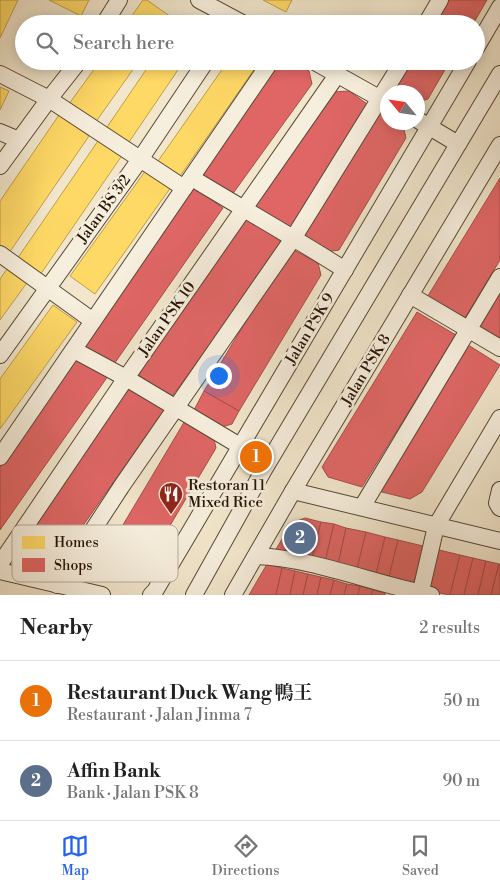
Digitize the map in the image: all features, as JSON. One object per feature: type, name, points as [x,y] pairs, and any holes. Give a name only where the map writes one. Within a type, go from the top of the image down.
[{"type":"street","points":[[110,15],[119,0]]},
{"type":"street","points":[[199,0],[224,15]]},
{"type":"street","points":[[431,15],[440,0]]},
{"type":"street","points":[[485,33],[500,7]]},
{"type":"street","points":[[0,166],[72,70]]},
{"type":"street","name":"Jalan BS 3/2","points":[[0,355],[140,158],[200,70]]},
{"type":"street","points":[[0,457],[265,70]]},
{"type":"street","points":[[328,70],[380,99]]},
{"type":"street","points":[[392,85],[399,70]]},
{"type":"street","name":"Jalan PSK 9","points":[[425,123],[462,70]]},
{"type":"street","points":[[0,74],[49,99],[140,158],[294,237],[345,270]]},
{"type":"street","points":[[194,595],[262,473],[500,74]]},
{"type":"street","name":"Jalan PSK 10","points":[[26,525],[126,378],[337,75]]},
{"type":"street","points":[[97,525],[294,237],[380,107]]},
{"type":"street","points":[[425,125],[458,144]]},
{"type":"street","name":"Jalan PSK 9","points":[[178,552],[345,270],[421,130]]},
{"type":"street","points":[[0,132],[19,140]]},
{"type":"street","name":"Jalan PSK 8","points":[[233,595],[500,145]]},
{"type":"street","points":[[0,254],[93,320]]},
{"type":"street","points":[[362,507],[500,277]]},
{"type":"street","points":[[410,295],[500,348]]},
{"type":"street","points":[[74,350],[126,378],[240,446]]},
{"type":"street","points":[[256,556],[271,556],[299,562],[424,594],[436,526],[500,418]]},
{"type":"street","points":[[500,490],[497,504],[500,508]]},
{"type":"street","points":[[293,491],[500,541]]},
{"type":"street","name":"Jalan PSK 10","points":[[0,564],[12,546]]},
{"type":"street","points":[[49,582],[102,595]]},
{"type":"street","name":"Jalan PSK 9","points":[[151,595],[160,582]]},
{"type":"building: Homes","points":[[0,0],[18,0],[0,38]]},
{"type":"building: Homes","points":[[49,0],[89,0],[82,15]]},
{"type":"building: Homes","points":[[143,0],[147,0],[168,15],[132,15]]},
{"type":"building: Homes","points":[[263,0],[292,0],[286,12]]},
{"type":"building: Homes","points":[[94,70],[133,70],[95,123],[69,104]]},
{"type":"building: Homes","points":[[146,70],[178,70],[127,145],[105,130]]},
{"type":"building: Homes","points":[[222,70],[254,70],[178,179],[156,164]]},
{"type":"building: Homes","points":[[0,87],[9,91],[0,110]]},
{"type":"building: Homes","points":[[59,115],[89,136],[9,253],[0,247],[0,201]]},
{"type":"building: Homes","points":[[100,138],[123,154],[40,275],[17,259]]},
{"type":"building: Homes","points":[[146,170],[171,187],[95,294],[70,276]]},
{"type":"building: Homes","points":[[9,266],[29,280],[0,320],[0,279]]},
{"type":"building: Homes","points":[[53,305],[77,322],[0,429],[0,379]]},
{"type":"building: Shops","points":[[442,0],[487,0],[478,15],[433,15]]},
{"type":"building: Shops","points":[[274,70],[309,71],[312,84],[229,199],[199,178]]},
{"type":"building: Shops","points":[[402,70],[445,70],[428,99],[425,100],[425,85],[395,85]]},
{"type":"building: Shops","points":[[349,91],[367,104],[289,231],[255,205],[333,92]]},
{"type":"building: Shops","points":[[374,109],[380,112],[380,130],[404,130],[406,138],[339,250],[326,252],[300,235]]},
{"type":"building: Shops","points":[[500,178],[500,260],[463,321],[426,299]]},
{"type":"building: Shops","points":[[192,186],[223,208],[112,367],[82,346]]},
{"type":"building: Shops","points":[[247,218],[283,243],[171,398],[136,373]]},
{"type":"building: Shops","points":[[290,248],[318,263],[321,275],[239,411],[204,391]]},
{"type":"building: Shops","points":[[500,283],[500,341],[474,326]]},
{"type":"building: Shops","points":[[417,312],[456,335],[362,487],[328,477],[322,467]]},
{"type":"building: Shops","points":[[465,343],[500,365],[422,492],[410,499],[374,490]]},
{"type":"building: Shops","points":[[75,354],[108,376],[0,530],[0,461]]},
{"type":"building: Shops","points":[[129,384],[164,410],[83,525],[29,525]]},
{"type":"building: Shops","points":[[204,391],[239,411],[232,424],[222,427],[194,410]]},
{"type":"building: Shops","points":[[186,419],[213,435],[216,448],[170,525],[123,525]]},
{"type":"building: Shops","points":[[305,518],[321,522],[311,562],[273,554],[292,523]]},
{"type":"building: Shops","points":[[321,522],[334,524],[324,566],[311,562]]},
{"type":"building: Shops","points":[[334,524],[346,528],[337,569],[324,566]]},
{"type":"building: Shops","points":[[346,528],[366,532],[356,573],[337,569]]},
{"type":"building: Shops","points":[[366,532],[385,537],[375,578],[356,573]]},
{"type":"building: Shops","points":[[385,537],[398,540],[388,581],[375,578]]},
{"type":"building: Shops","points":[[398,540],[423,546],[413,587],[388,581]]},
{"type":"building: Shops","points":[[435,549],[460,555],[450,595],[425,590]]},
{"type":"building: Shops","points":[[460,555],[473,558],[464,595],[450,595]]},
{"type":"building: Shops","points":[[473,558],[486,561],[478,595],[464,595]]},
{"type":"building: Shops","points":[[486,561],[499,564],[491,595],[478,595]]},
{"type":"building: Shops","points":[[267,564],[282,568],[276,595],[249,595]]},
{"type":"building: Shops","points":[[499,564],[500,595],[491,595]]},
{"type":"building: Shops","points":[[282,568],[295,571],[290,595],[276,595]]},
{"type":"building: Shops","points":[[295,571],[308,574],[303,595],[290,595]]},
{"type":"building: Shops","points":[[308,574],[321,577],[317,595],[303,595]]},
{"type":"building: Shops","points":[[321,577],[334,580],[330,595],[317,595]]},
{"type":"building: Shops","points":[[334,580],[347,584],[344,595],[330,595]]},
{"type":"building: Shops","points":[[347,584],[360,586],[358,595],[344,595]]},
{"type":"building: Shops","points":[[360,586],[373,590],[371,595],[358,595]]},
{"type":"building: Shops","points":[[373,590],[385,593],[385,595],[371,595]]},
{"type":"place","name":"Restaurant Duck Wang 鴨王","points":[[256,457]]},
{"type":"place","name":"Restoran 11 Mixed Rice","points":[[171,515]]},
{"type":"place","name":"Affin Bank","points":[[300,538]]}]
